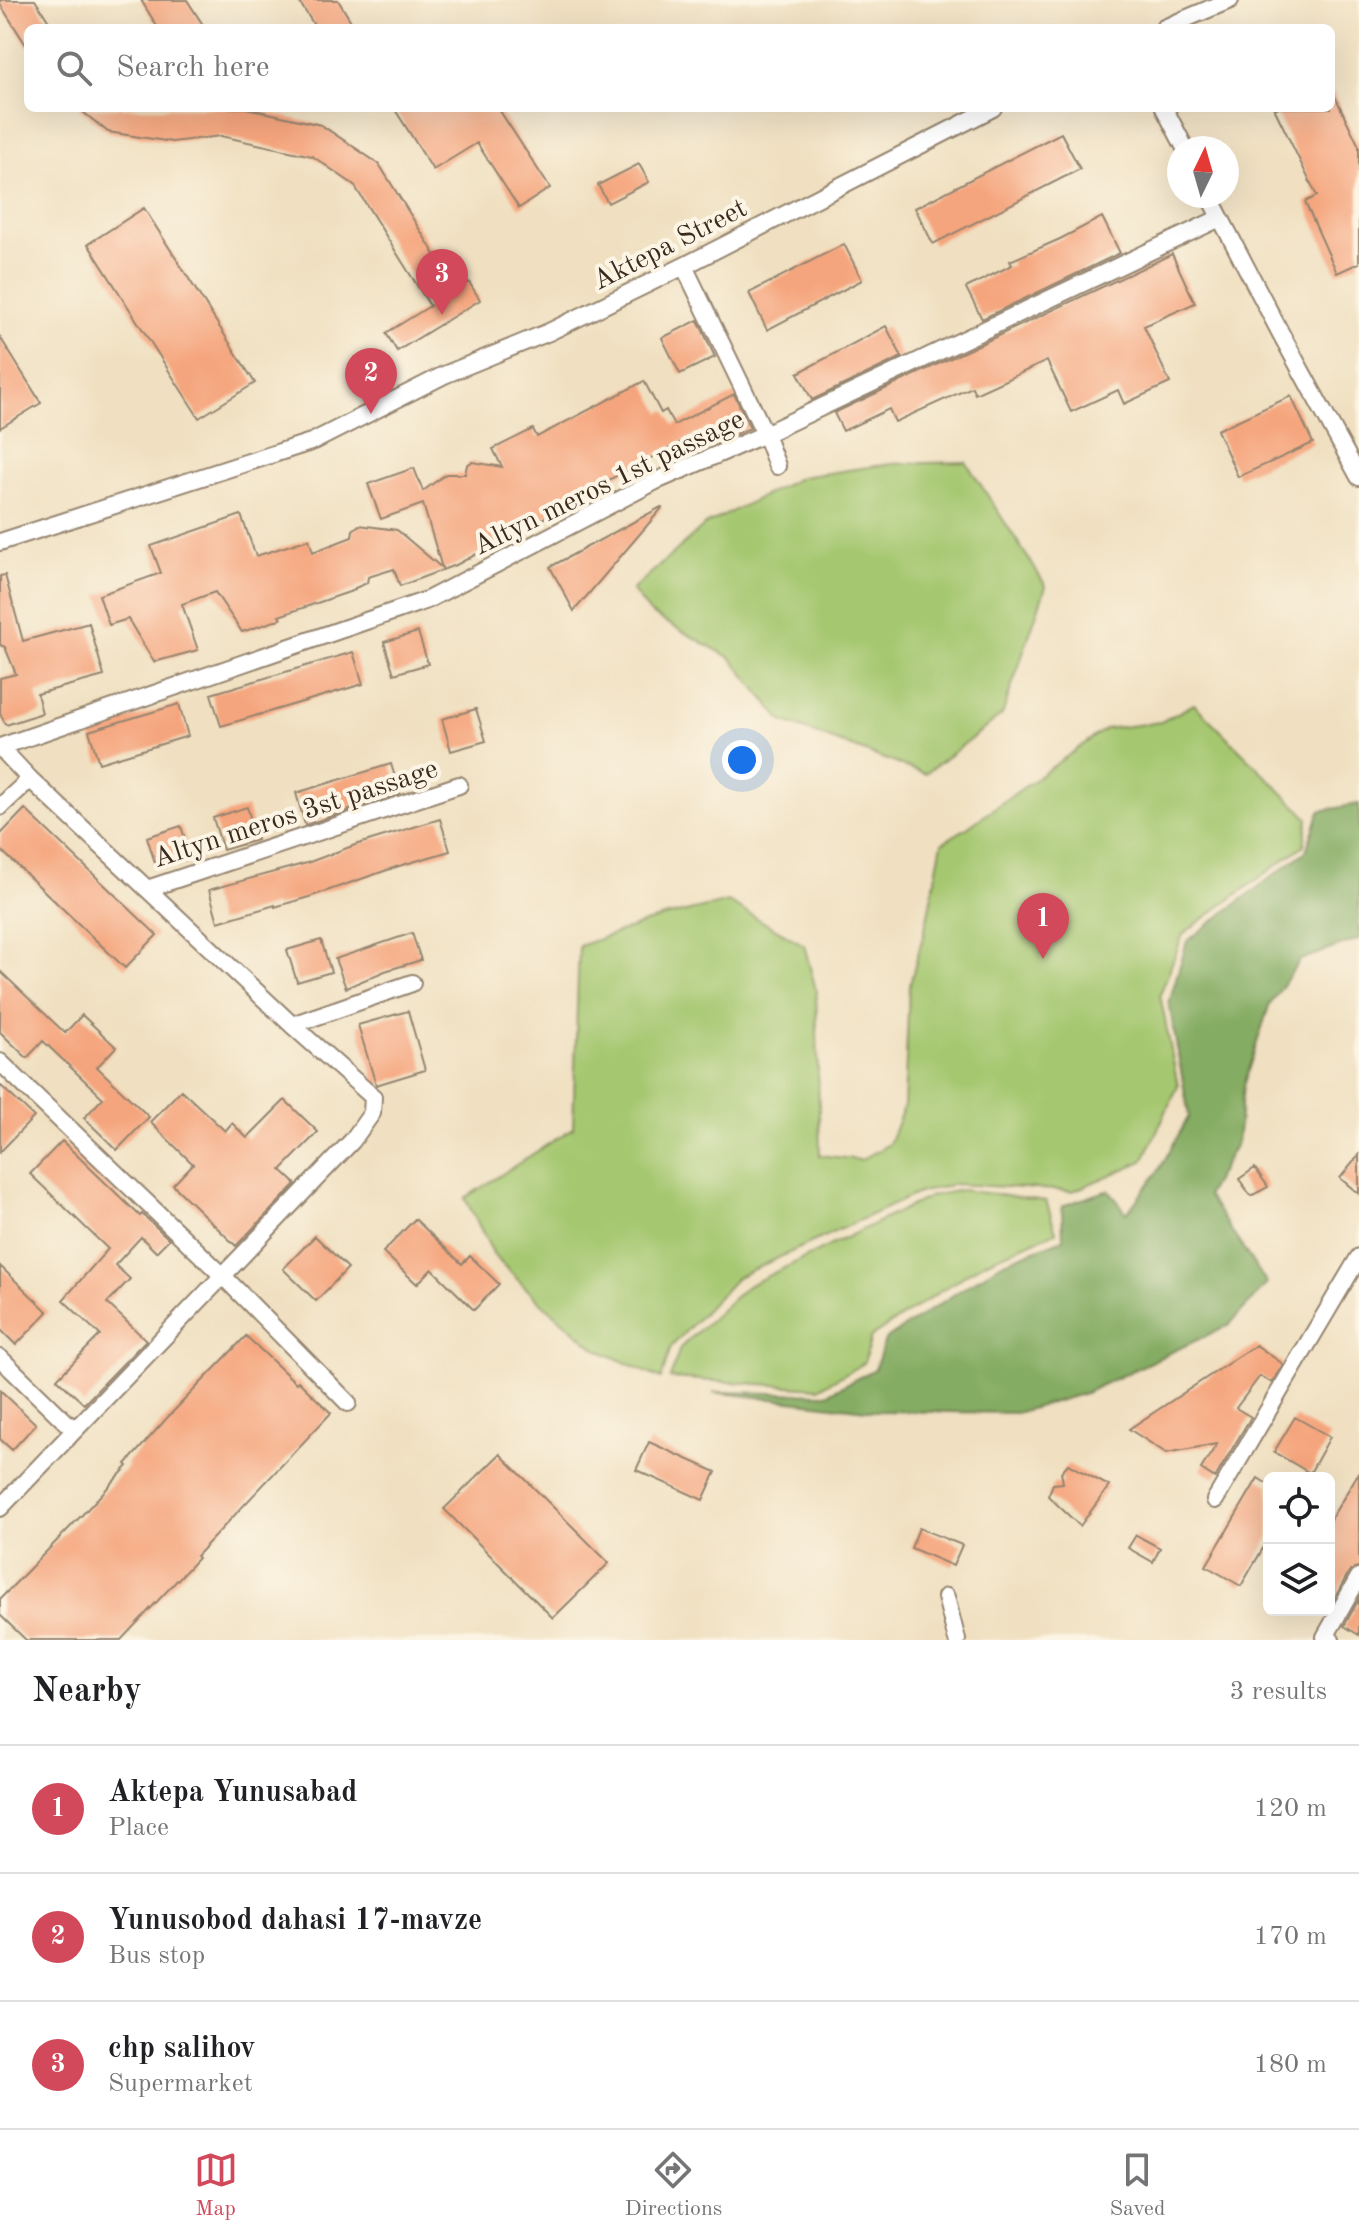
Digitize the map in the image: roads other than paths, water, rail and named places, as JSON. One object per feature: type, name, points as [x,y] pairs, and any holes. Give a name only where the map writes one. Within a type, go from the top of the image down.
[{"type":"street","points":[[1173,24],[1230,0]]},
{"type":"street","name":"Aktepa Street","points":[[0,542],[314,441],[444,375],[549,332],[684,266],[985,112]]},
{"type":"street","points":[[1166,112],[1179,136]]},
{"type":"street","points":[[1215,208],[1359,477]]},
{"type":"street","name":"Altyn meros 1st passage","points":[[0,747],[427,600],[656,481],[765,434],[1220,218]]},
{"type":"street","points":[[684,266],[765,434],[777,466]]},
{"type":"street","points":[[0,747],[147,889],[373,1097],[372,1113],[352,1141],[0,1508]]},
{"type":"street","points":[[0,807],[30,779]]},
{"type":"street","name":"Altyn meros 3st passage","points":[[147,889],[459,785]]},
{"type":"street","points":[[292,1025],[412,983]]},
{"type":"street","points":[[0,1062],[222,1275],[348,1403]]},
{"type":"street","points":[[1215,1500],[1359,1257]]},
{"type":"street","points":[[0,1358],[74,1430]]},
{"type":"street","points":[[1331,1640],[1325,1637],[1359,1577]]},
{"type":"street","points":[[946,1597],[957,1640]]},
{"type":"place","name":"chp salihov","points":[[442,315]]},
{"type":"place","name":"Yunusobod dahasi 17-mavze","points":[[371,414]]},
{"type":"place","name":"Aktepa Yunusabad","points":[[1043,959]]}]
